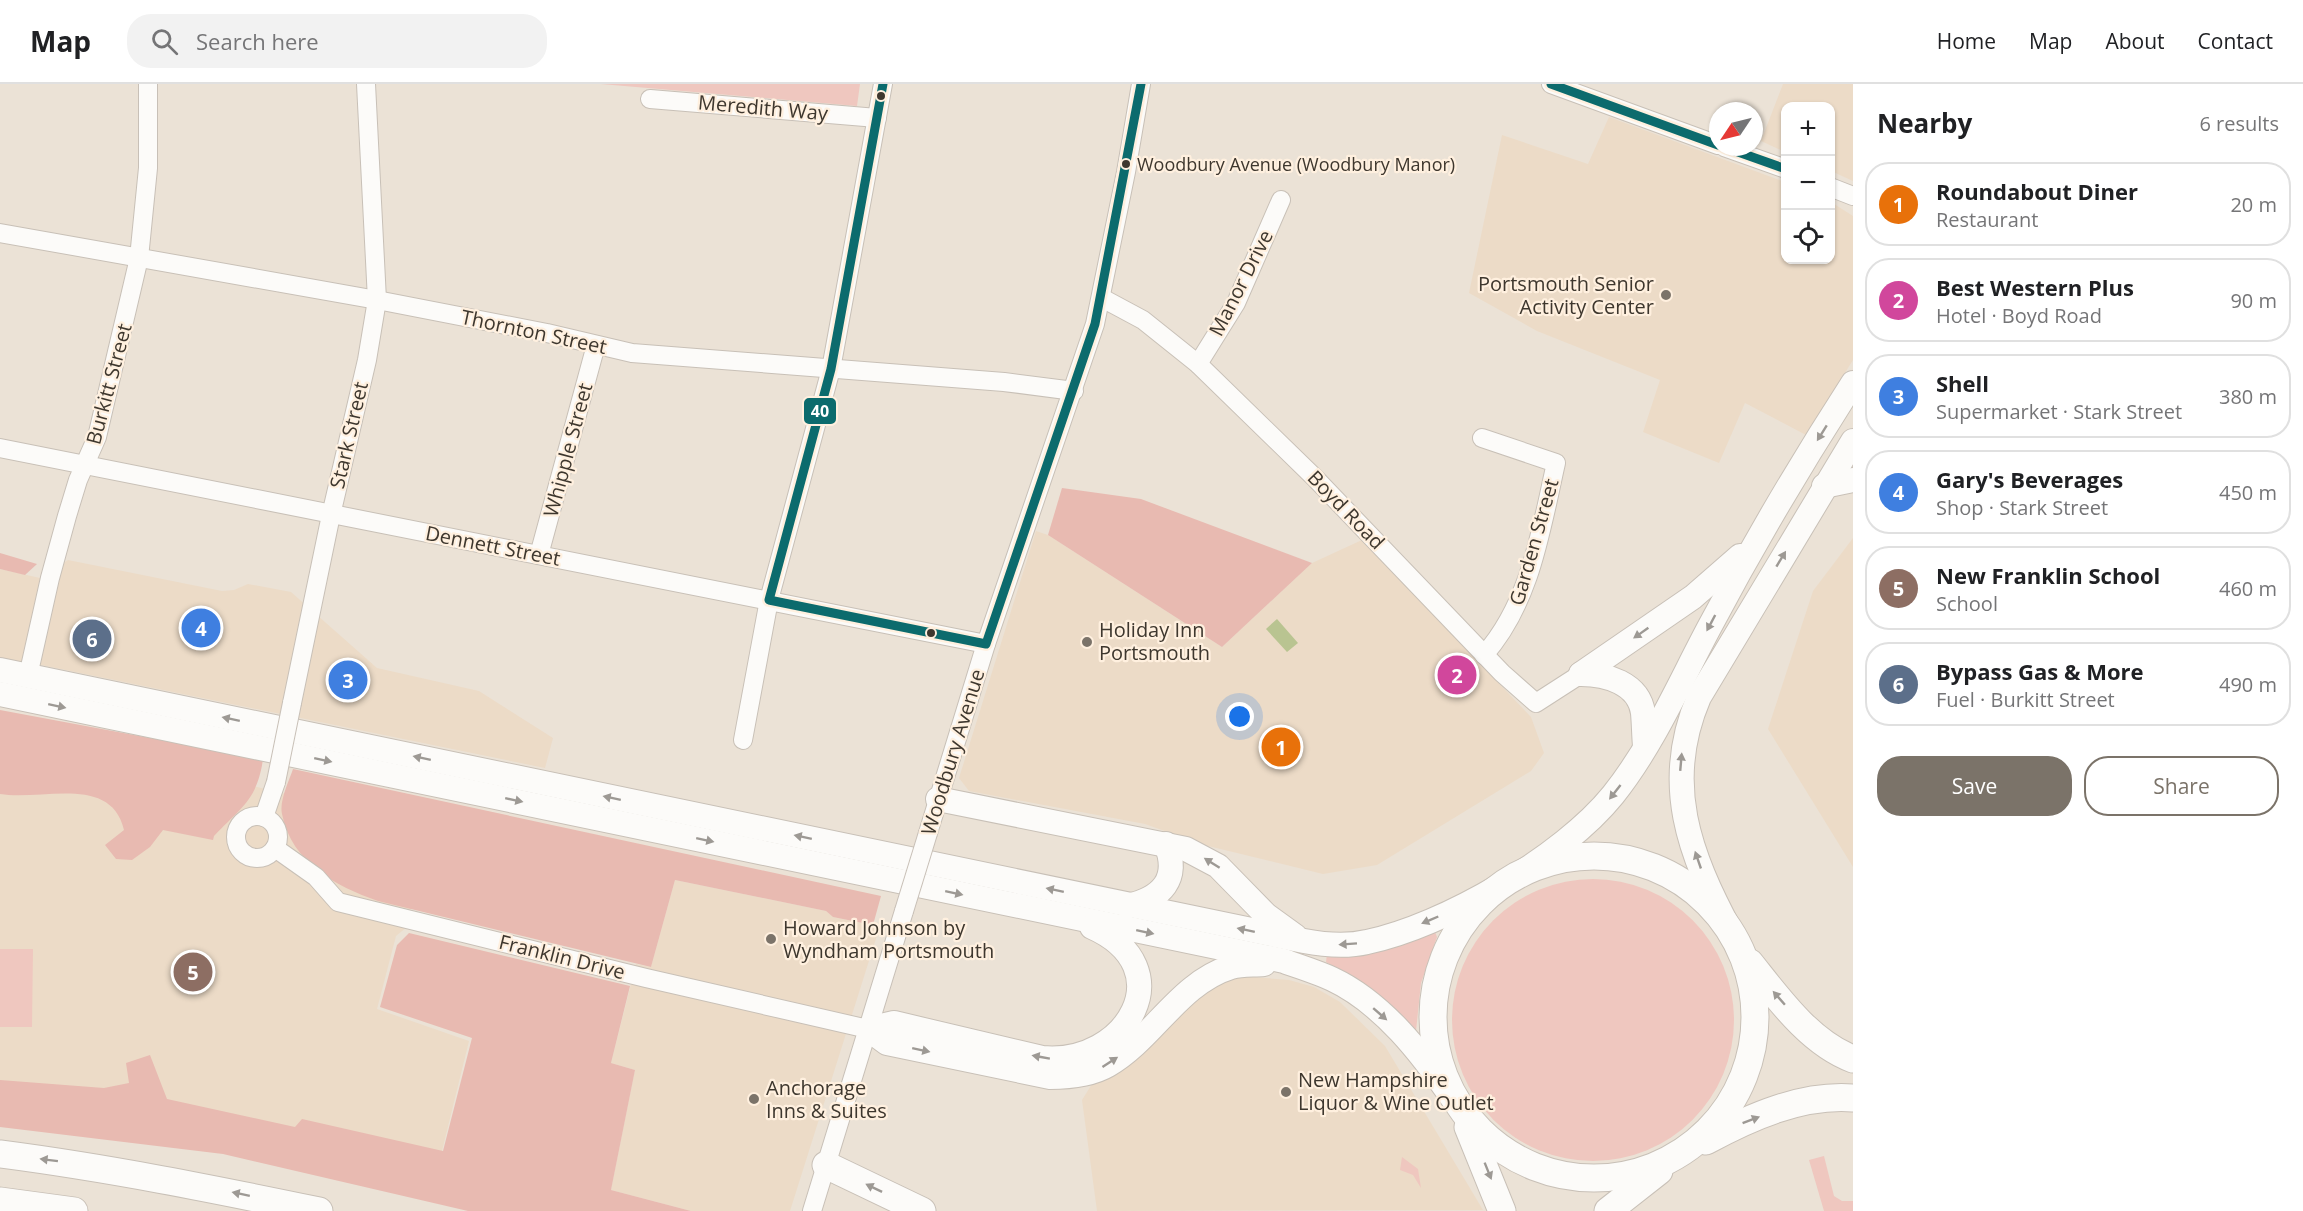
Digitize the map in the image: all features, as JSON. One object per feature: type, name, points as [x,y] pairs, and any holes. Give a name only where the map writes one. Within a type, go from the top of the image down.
[{"type":"highway","points":[[1502,1211],[1481,1154],[1441,1074],[1434,1039],[1435,1001],[1443,962],[1461,927],[1473,911],[1520,874],[1557,860],[1576,857],[1617,857],[1655,868],[1690,887],[1719,915],[1736,941],[1802,1023],[1820,1040],[1853,1059]]},
{"type":"highway","points":[[1608,1211],[1719,1120],[1739,1088],[1747,1069],[1755,1029],[1755,1009],[1751,979],[1736,941]]},
{"type":"highway","points":[[1454,1100],[1466,1119],[1489,1142],[1516,1159],[1551,1172],[1591,1178],[1625,1175],[1653,1167],[1727,1130],[1791,1105],[1817,1098],[1853,1098]]},
{"type":"highway","points":[[0,1154],[88,1165],[181,1181],[319,1211]]},
{"type":"highway","points":[[826,1165],[922,1211]]},
{"type":"highway","points":[[0,1201],[74,1211]]},
{"type":"main road","points":[[0,670],[1304,941],[1336,945],[1379,939],[1431,920],[1520,874],[1602,808],[1626,777],[1645,746],[1739,572],[1853,383]]},
{"type":"main road","points":[[1736,941],[1709,888],[1685,820],[1680,787],[1683,743],[1699,697],[1853,441]]},
{"type":"main road","points":[[1824,486],[1853,480]]},
{"type":"main road","points":[[1581,675],[1693,597],[1734,562],[1765,529]]},
{"type":"main road","points":[[1581,675],[1599,674],[1627,687],[1637,698],[1643,712],[1645,746]]},
{"type":"main road","points":[[0,694],[1284,962],[1333,979],[1377,1011],[1413,1046],[1454,1100]]},
{"type":"main road","points":[[938,799],[1166,843],[1186,849],[1218,866],[1266,915],[1304,941]]},
{"type":"main road","points":[[1128,906],[1151,898],[1168,881],[1172,869],[1166,843]]},
{"type":"main road","points":[[868,1029],[894,1023],[1057,1059],[1088,1053],[1104,1044],[1132,1017],[1140,987],[1138,975],[1126,950],[1112,937],[1065,915]]},
{"type":"main road","points":[[868,1029],[887,1043],[1050,1077],[1068,1077],[1108,1065],[1184,996],[1215,975],[1231,967],[1284,962]]},
{"type":"street","name":"Burkitt Street","points":[[28,676],[50,578],[85,465],[97,437],[139,258],[148,168],[148,84]]},
{"type":"street","name":"Stark Street","points":[[264,817],[276,782],[331,515],[367,360],[377,300],[366,84]]},
{"type":"street","points":[[743,740],[769,600],[831,369],[883,84]]},
{"type":"street","name":"Woodbury Avenue","points":[[812,1211],[986,644],[1074,391],[1102,298],[1140,84]]},
{"type":"street","points":[[1551,84],[1709,142]]},
{"type":"street","name":"Meredith Way","points":[[650,99],[877,118]]},
{"type":"street","points":[[1749,156],[1781,168]]},
{"type":"street","points":[[1835,189],[1853,196]]},
{"type":"street","name":"Manor Drive","points":[[1198,364],[1236,303],[1281,200]]},
{"type":"street","name":"Thornton Street","points":[[0,233],[377,300],[653,356],[1004,382],[1074,391]]},
{"type":"street","name":"Boyd Road","points":[[1102,298],[1143,320],[1198,364],[1315,478],[1484,654],[1536,703],[1581,675]]},
{"type":"street","name":"Whipple Street","points":[[539,555],[596,345]]},
{"type":"street","name":"Garden Street","points":[[1482,438],[1556,462],[1523,590],[1506,627],[1484,654]]},
{"type":"street","name":"Dennett Street","points":[[0,448],[986,644]]},
{"type":"street","points":[[252,816],[264,817],[272,822],[277,833],[275,848],[265,856],[256,858],[243,852],[238,845],[236,834],[242,822],[252,816]]},
{"type":"street","name":"Franklin Drive","points":[[275,848],[316,877],[338,902],[646,978],[868,1029]]},
{"type":"shaded area","points":[[601,84],[860,84],[857,106]]},
{"type":"shaded area","points":[[1783,84],[1853,84],[1853,181],[1835,173],[1835,102],[1781,102],[1781,150],[1763,142],[1763,136]]},
{"type":"shaded area","points":[[1609,117],[1709,154],[1709,156],[1715,156],[1781,181],[1781,264],[1835,264],[1835,205],[1853,216],[1853,360],[1806,435],[1745,403],[1719,463],[1643,432],[1660,380],[1537,331],[1469,293],[1502,135],[1588,164]]},
{"type":"shaded area","points":[[1062,488],[1141,499],[1312,563],[1222,647],[1048,535]]},
{"type":"shaded area","points":[[1036,531],[1048,535],[1222,647],[1312,563],[1362,540],[1531,717],[1544,753],[1531,771],[1377,865],[1323,874],[1204,845],[1145,824],[969,791],[959,778]]},
{"type":"shaded area","points":[[1853,538],[1853,867],[1768,729],[1813,591]]},
{"type":"shaded area","points":[[0,553],[37,564],[25,575],[0,569]]},
{"type":"shaded area","points":[[68,560],[222,591],[234,590],[248,584],[291,592],[377,668],[479,691],[553,738],[545,768],[41,665],[18,666],[0,662],[0,569],[40,578]]},
{"type":"shaded area","points":[[1277,619],[1298,643],[1287,652],[1266,629]]},
{"type":"shaded area","points":[[0,710],[263,759],[257,785],[240,810],[214,836],[213,840],[163,830],[150,847],[132,860],[116,859],[105,845],[124,830],[117,813],[105,802],[90,796],[73,794],[0,794]]},
{"type":"shaded area","points":[[0,725],[431,829],[407,927],[396,936],[377,1009],[469,1041],[440,1159],[0,1097]]},
{"type":"shaded area","points":[[293,769],[881,896],[873,925],[833,917],[826,911],[675,880],[651,967],[378,901],[331,880],[305,859],[287,831],[281,809]]},
{"type":"shaded area","points":[[1593,879],[1621,882],[1647,890],[1671,903],[1693,920],[1710,942],[1723,966],[1731,992],[1734,1020],[1731,1048],[1723,1074],[1710,1098],[1693,1120],[1671,1137],[1647,1150],[1621,1158],[1593,1161],[1565,1158],[1539,1150],[1515,1137],[1493,1120],[1476,1098],[1463,1074],[1455,1048],[1452,1020],[1455,992],[1463,966],[1476,942],[1493,920],[1515,903],[1539,890],[1565,882]]},
{"type":"shaded area","points":[[675,880],[826,911],[833,917],[880,926],[790,1211],[691,1211],[611,1190],[635,1070],[611,1063],[636,964],[651,967]]},
{"type":"shaded area","points":[[1435,932],[1437,937],[1421,983],[1416,1031],[1374,991],[1326,962],[1327,954]]},
{"type":"shaded area","points":[[409,933],[630,986],[611,1063],[635,1070],[611,1190],[691,1211],[468,1211],[223,1154],[0,1127],[0,1080],[104,1088],[129,1083],[126,1063],[150,1055],[167,1099],[295,1127],[302,1119],[443,1151],[472,1038],[380,1007],[397,945]]},
{"type":"shaded area","points":[[0,949],[33,949],[32,1027],[0,1027]]},
{"type":"shaded area","points":[[1228,975],[1289,980],[1314,987],[1340,1002],[1385,1046],[1483,1210],[1097,1211],[1082,1100],[1092,1084]]},
{"type":"shaded area","points":[[1824,1156],[1834,1196],[1842,1201],[1853,1201],[1853,1211],[1824,1211],[1809,1160]]},
{"type":"shaded area","points":[[1402,1157],[1418,1169],[1421,1188],[1413,1175],[1400,1170]]},
{"type":"transit line","name":"40","points":[[883,84],[831,369],[769,600],[986,644],[1095,324],[1141,84]]},
{"type":"transit line","name":"40","points":[[1551,84],[1709,142]]},
{"type":"transit line","name":"40","points":[[1749,156],[1781,167]]},
{"type":"place","name":"Woodbury Avenue (Woodbury Manor)","points":[[1126,164]]},
{"type":"place","name":"Portsmouth Senior Activity Center","points":[[1666,295]]},
{"type":"place","name":"Gary's Beverages","points":[[201,628]]},
{"type":"place","name":"Bypass Gas & More","points":[[92,639]]},
{"type":"place","name":"Holiday Inn Portsmouth","points":[[1087,642]]},
{"type":"place","name":"Best Western Plus","points":[[1457,675]]},
{"type":"place","name":"Shell","points":[[348,680]]},
{"type":"place","name":"Roundabout Diner","points":[[1281,747]]},
{"type":"place","name":"Howard Johnson by Wyndham Portsmouth","points":[[771,939]]},
{"type":"place","name":"New Franklin School","points":[[193,972]]},
{"type":"place","name":"New Hampshire Liquor & Wine Outlet","points":[[1286,1092]]},
{"type":"place","name":"Anchorage Inns & Suites","points":[[754,1099]]}]
